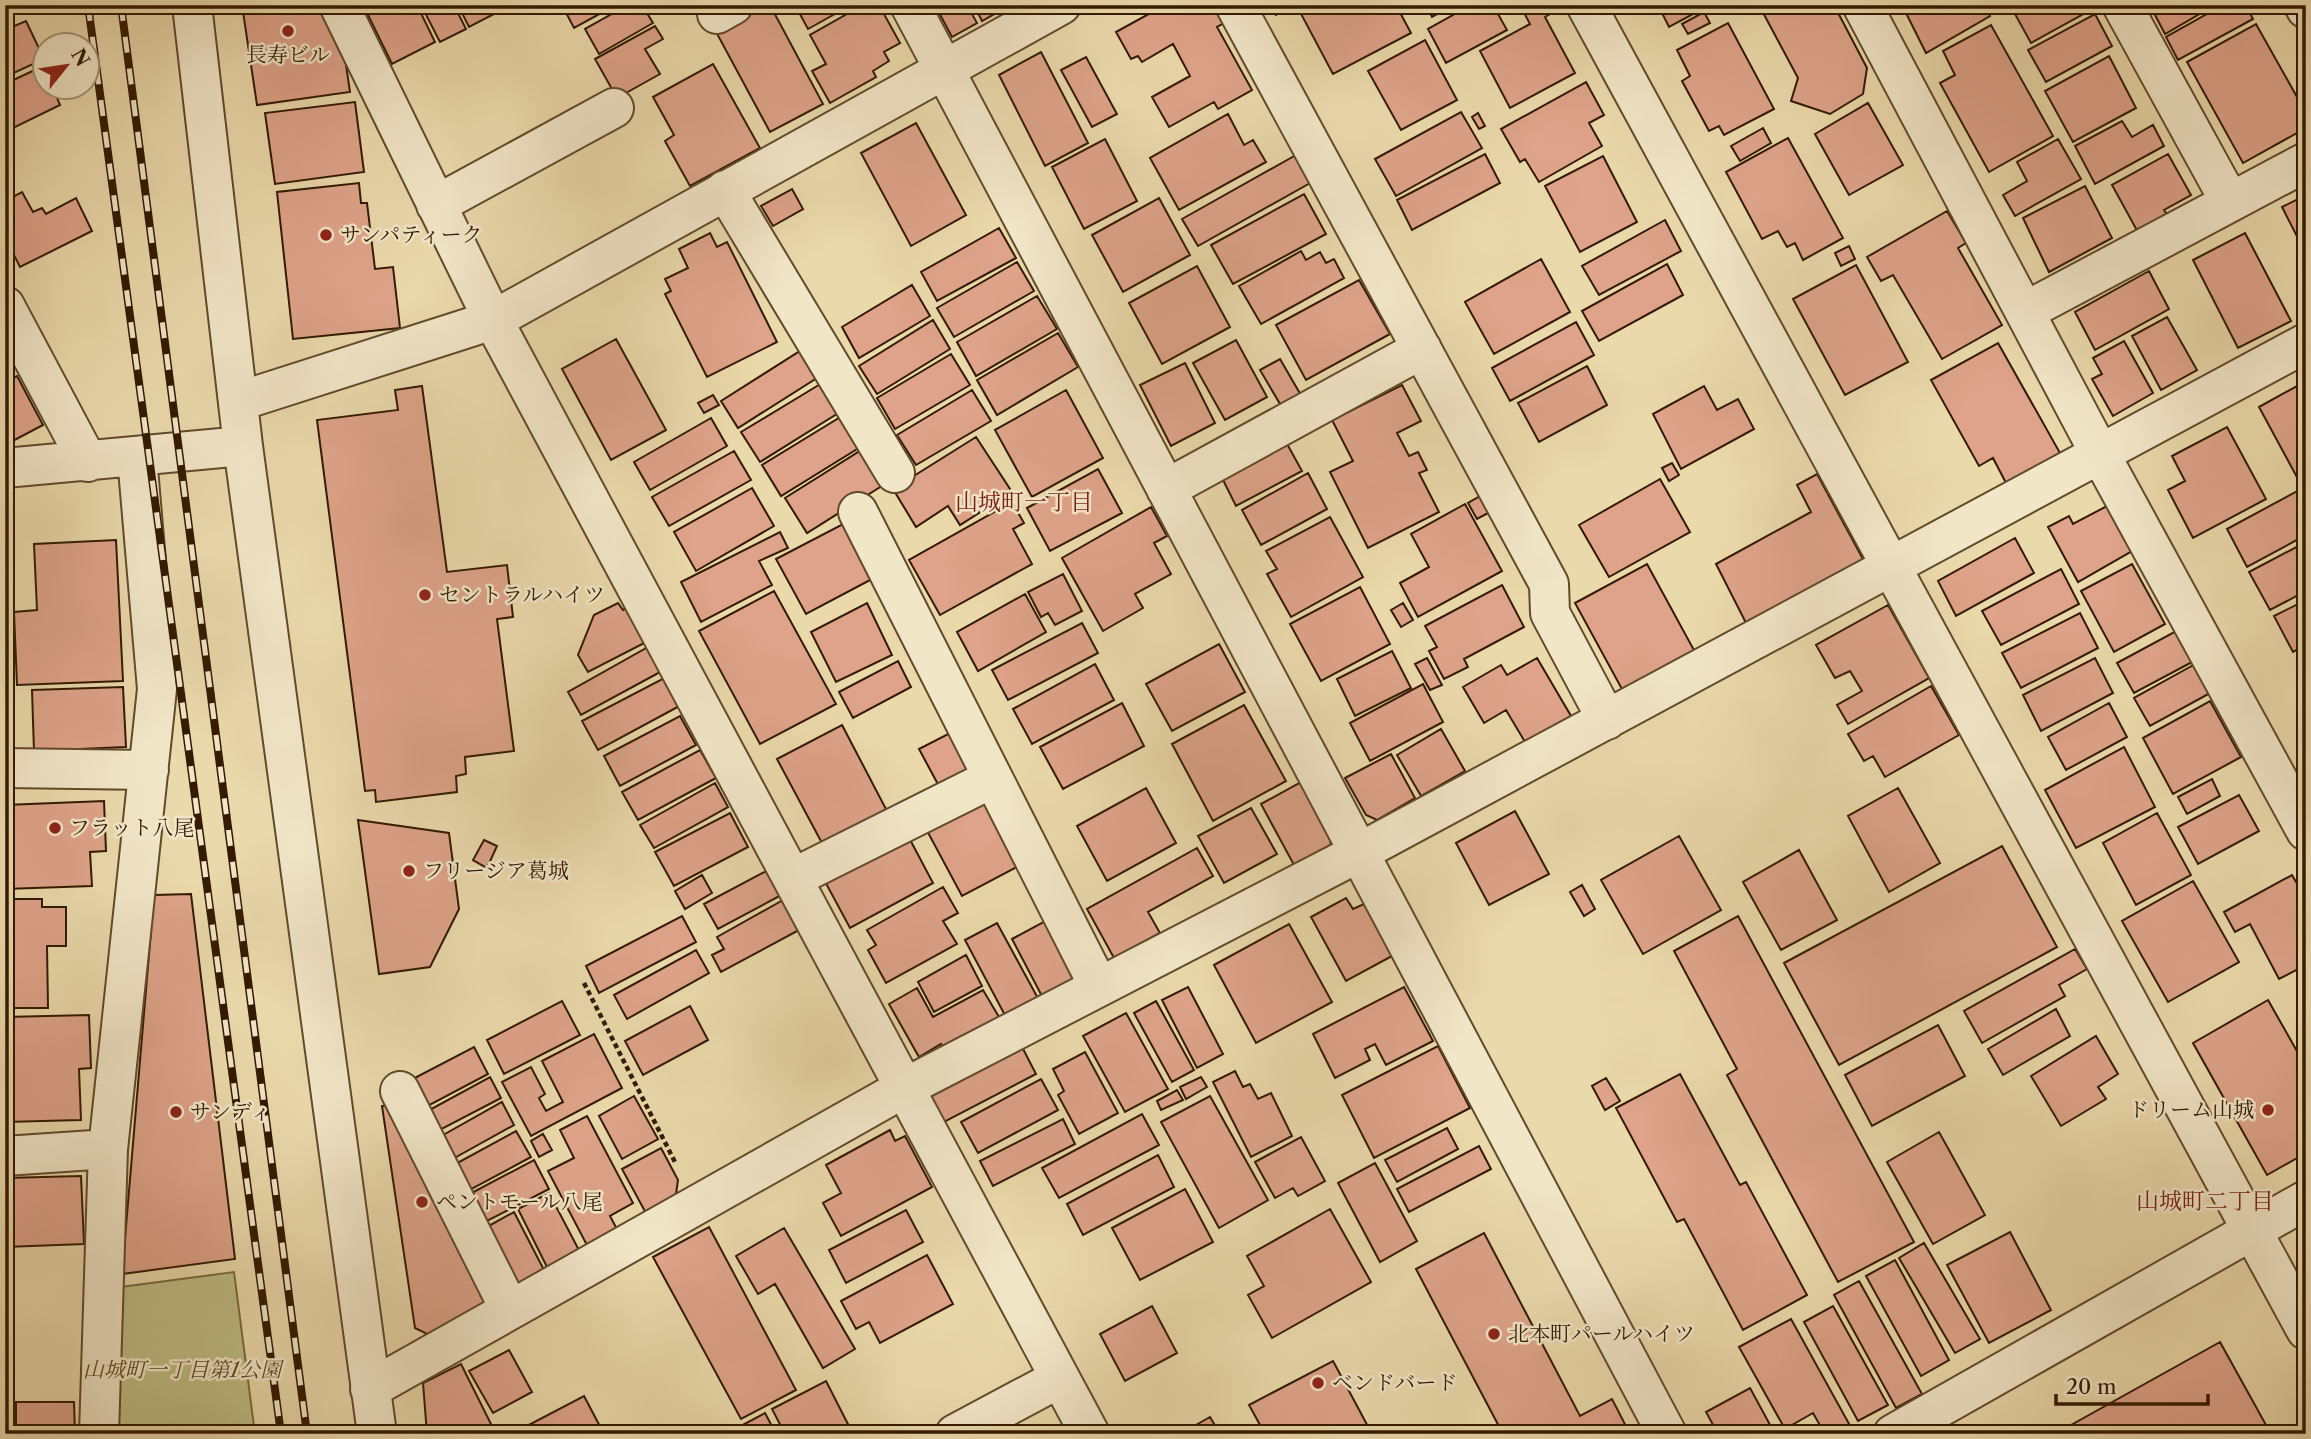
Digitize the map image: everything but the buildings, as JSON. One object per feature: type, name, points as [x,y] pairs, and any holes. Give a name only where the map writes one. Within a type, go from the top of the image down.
[{"type":"street","points":[[192,5],[240,401],[243,446],[377,1434]]},
{"type":"street","points":[[339,5],[493,320],[1090,1434]]},
{"type":"street","points":[[910,5],[1667,1434]]},
{"type":"street","points":[[240,401],[493,320],[1061,5]]},
{"type":"street","points":[[1235,5],[1549,584],[1550,613],[1607,720]]},
{"type":"street","points":[[1586,5],[2306,1330]]},
{"type":"street","points":[[1862,5],[2100,454],[2306,831]]},
{"type":"street","points":[[2122,5],[2229,200]]},
{"type":"street","points":[[436,205],[614,108]]},
{"type":"street","points":[[2026,311],[2229,200],[2306,162]]},
{"type":"street","points":[[725,190],[895,473]]},
{"type":"street","points":[[5,306],[88,462]]},
{"type":"street","points":[[370,1389],[906,1087],[1360,852],[2306,343]]},
{"type":"street","points":[[1166,489],[1422,349]]},
{"type":"street","points":[[5,468],[243,446]]},
{"type":"street","points":[[99,1434],[108,1149],[157,689],[137,457]]},
{"type":"street","points":[[858,512],[1099,987]]},
{"type":"street","points":[[5,768],[149,770]]},
{"type":"street","points":[[793,878],[993,778]]},
{"type":"street","points":[[400,1091],[510,1310]]},
{"type":"street","points":[[5,1156],[108,1149]]},
{"type":"street","points":[[1893,1434],[2306,1200]]},
{"type":"street","points":[[955,1434],[1060,1378]]},
{"type":"path","points":[[584,984],[697,1205]]},
{"type":"green space","name":"山城町一丁目第1公園","points":[[234,1272],[255,1434],[116,1434],[121,1287]]},
{"type":"railway","points":[[88,5],[281,1434]]},
{"type":"railway","points":[[121,5],[307,1434]]},
{"type":"place","name":"長寿ビル","points":[[288,31]]},
{"type":"place","name":"サンパティーク","points":[[326,235]]},
{"type":"place","name":"セントラルハイツ","points":[[425,595]]},
{"type":"place","name":"フラット八尾","points":[[55,828]]},
{"type":"place","name":"フリージア葛城","points":[[409,871]]},
{"type":"place","name":"ドリーム山城","points":[[2268,1110]]},
{"type":"place","name":"サンディ","points":[[176,1112]]},
{"type":"place","name":"ペントモール八尾","points":[[422,1202]]},
{"type":"place","name":"北本町パールハイツ","points":[[1494,1334]]},
{"type":"place","name":"ベンドバード","points":[[1318,1383]]},
{"type":"district","name":"山城町一丁目","points":[[1024,502]]},
{"type":"district","name":"山城町二丁目","points":[[2205,1201]]}]
